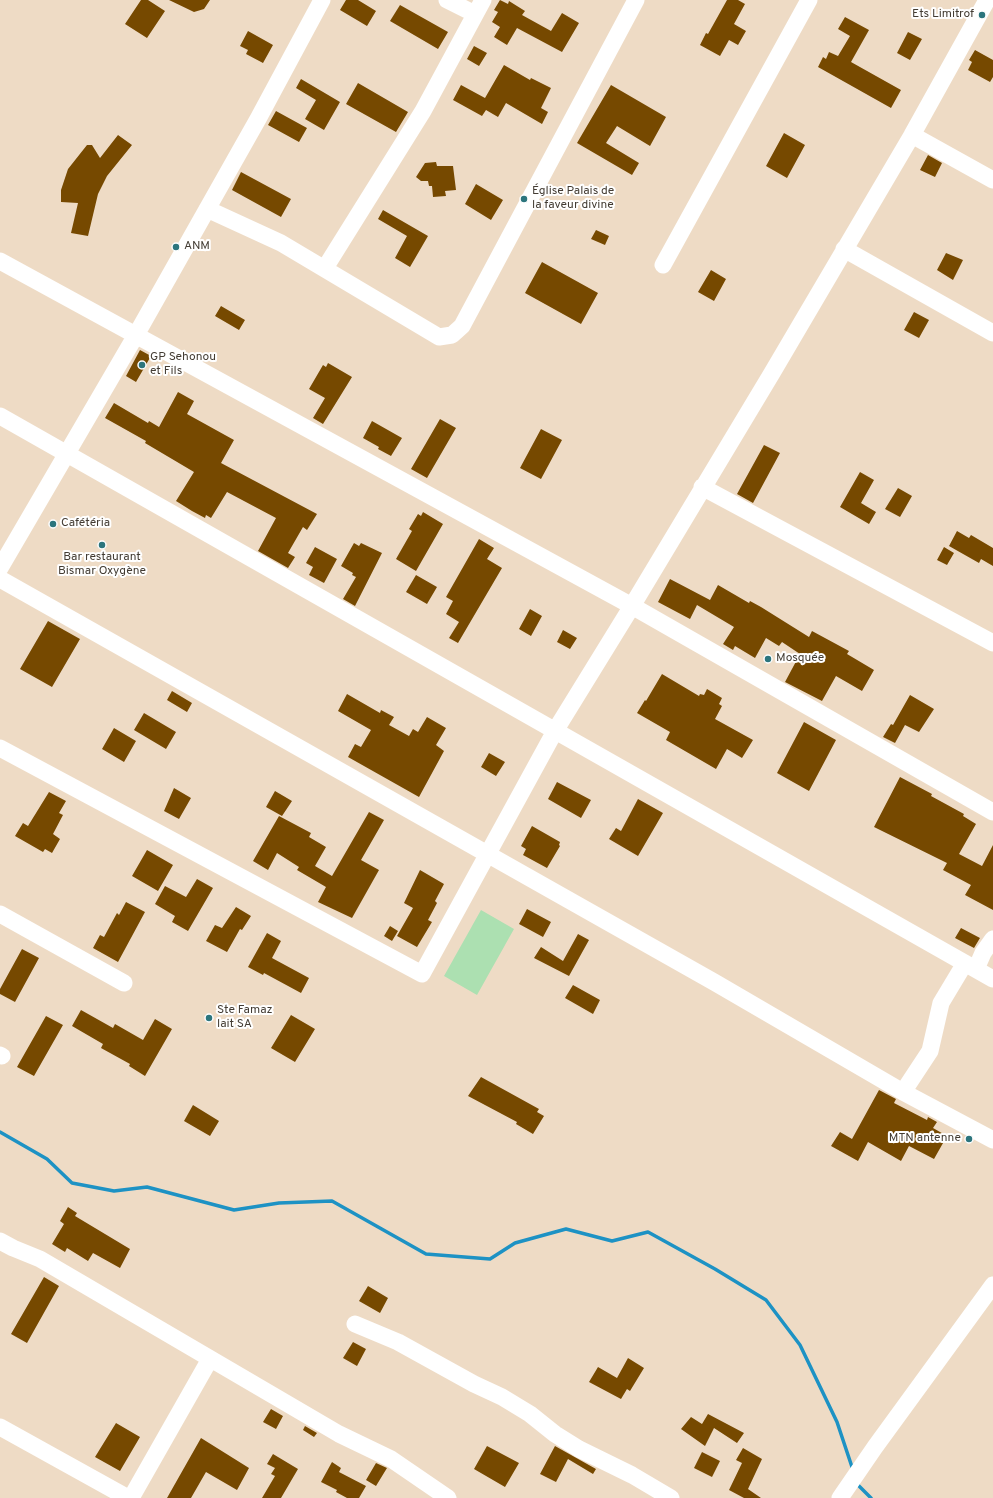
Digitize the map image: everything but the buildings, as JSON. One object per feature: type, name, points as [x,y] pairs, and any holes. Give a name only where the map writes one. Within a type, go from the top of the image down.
[{"type":"street","points":[[0,568],[136,335],[322,0]]},
{"type":"street","points":[[325,268],[423,111],[479,7],[447,0]]},
{"type":"street","points":[[207,209],[281,243],[439,337],[452,335],[462,326],[636,0]]},
{"type":"street","points":[[663,266],[809,0]]},
{"type":"street","points":[[0,748],[422,974],[555,731],[772,373],[912,135],[988,0]]},
{"type":"street","points":[[912,135],[993,180]]},
{"type":"street","points":[[844,249],[993,333]]},
{"type":"street","points":[[0,261],[632,606],[993,812]]},
{"type":"street","points":[[0,416],[993,979]]},
{"type":"street","points":[[702,487],[993,643]]},
{"type":"street","points":[[0,579],[489,854],[903,1092],[993,1140]]},
{"type":"street","points":[[0,914],[124,983]]},
{"type":"street","points":[[903,1092],[930,1051],[941,1002],[993,939]]},
{"type":"street","points":[[0,1241],[40,1259],[339,1434],[391,1459],[448,1498]]},
{"type":"street","points":[[840,1498],[993,1284]]},
{"type":"street","points":[[355,1324],[398,1342],[474,1384],[502,1397],[530,1414],[579,1449],[632,1475],[671,1498]]},
{"type":"street","points":[[131,1498],[210,1359]]},
{"type":"street","points":[[0,1427],[128,1498]]},
{"type":"green space","points":[[481,910],[514,929],[477,995],[444,976]]},
{"type":"waterway","points":[[0,1132],[47,1159],[72,1183],[114,1191],[147,1187],[234,1210],[279,1203],[332,1201],[426,1254],[490,1259],[515,1243],[566,1229],[612,1241],[648,1232],[715,1269],[766,1300],[800,1345],[837,1422],[853,1470]]},
{"type":"waterway","points":[[857,1484],[871,1498]]},
{"type":"place","name":"Ets Limitrof","points":[[982,15]]},
{"type":"place","name":"Église Palais de la faveur divine","points":[[524,199]]},
{"type":"place","name":"ANM","points":[[176,247]]},
{"type":"place","name":"GP Sehonou et Fils","points":[[142,365]]},
{"type":"place","name":"Cafétéria","points":[[53,524]]},
{"type":"place","name":"Bar restaurant Bismar Oxygène","points":[[102,545]]},
{"type":"place","name":"Mosquée","points":[[768,659]]},
{"type":"place","name":"Ste Famaz lait SA","points":[[209,1018]]},
{"type":"place","name":"MTN antenne","points":[[969,1139]]}]
